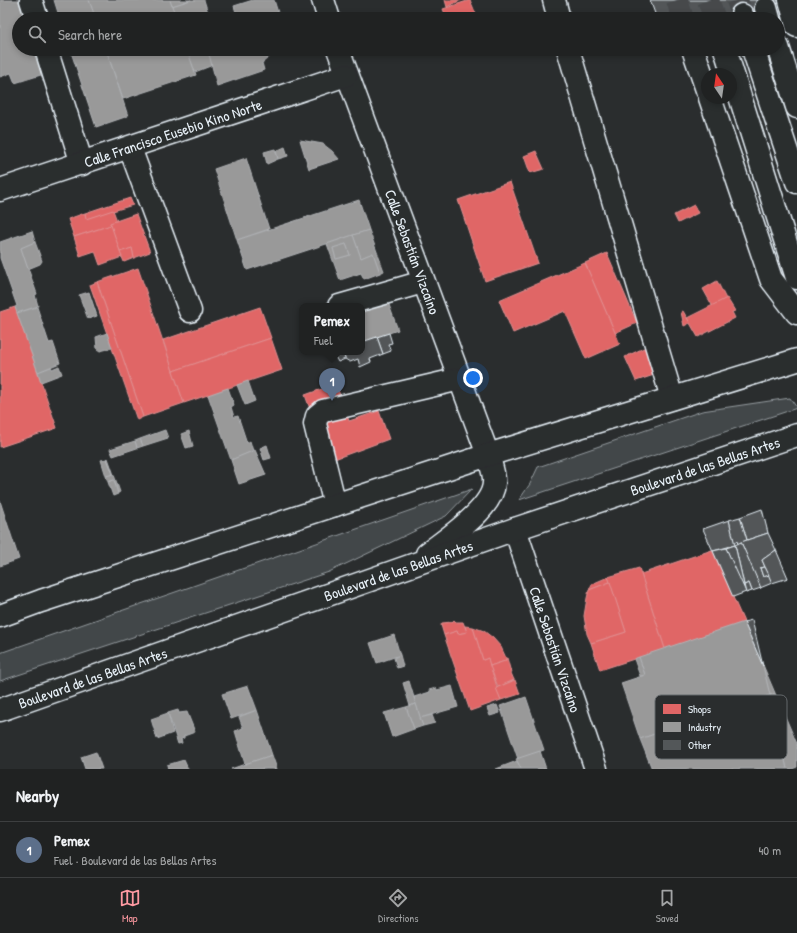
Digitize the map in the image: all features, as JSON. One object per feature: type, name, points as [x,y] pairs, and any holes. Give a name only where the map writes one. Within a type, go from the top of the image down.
[{"type":"main road","points":[[31,0],[35,12]]},
{"type":"main road","points":[[323,0],[327,12]]},
{"type":"main road","points":[[554,0],[557,12]]},
{"type":"main road","points":[[790,0],[797,26]]},
{"type":"main road","points":[[48,56],[82,164]]},
{"type":"main road","name":"Calle Sebastián Vizcaíno","points":[[340,56],[488,455],[494,482],[490,497],[467,522],[412,566]]},
{"type":"main road","points":[[570,56],[672,398]]},
{"type":"main road","points":[[695,56],[701,72]]},
{"type":"main road","points":[[727,56],[797,278]]},
{"type":"main road","points":[[755,56],[797,182]]},
{"type":"main road","points":[[781,56],[797,107]]},
{"type":"main road","name":"Calle Francisco Eusebio Kino Norte","points":[[0,189],[82,164],[346,75]]},
{"type":"main road","points":[[712,104],[771,279],[797,313]]},
{"type":"main road","points":[[130,148],[190,311]]},
{"type":"main road","points":[[350,303],[423,282]]},
{"type":"main road","points":[[0,616],[41,601],[488,455],[797,360]]},
{"type":"main road","points":[[335,505],[315,424],[317,416],[323,410],[460,379]]},
{"type":"main road","name":"Boulevard de las Bellas Artes","points":[[0,710],[516,529],[797,435]]},
{"type":"main road","name":"Calle Sebastián Vizcaíno","points":[[516,529],[596,769]]},
{"type":"shaded area","points":[[790,398],[797,408],[519,500],[530,484],[538,467],[702,411]]},
{"type":"shaded area","points":[[472,489],[446,516],[329,572],[0,681],[0,653]]},
{"type":"building: Shops","points":[[445,0],[461,0],[447,7]]},
{"type":"building: Shops","points":[[470,0],[475,12],[444,12],[443,9]]},
{"type":"building: Shops","points":[[536,151],[544,169],[530,173],[524,156]]},
{"type":"building: Shops","points":[[510,182],[538,263],[485,281],[458,200]]},
{"type":"building: Shops","points":[[130,198],[133,205],[86,219],[85,213]]},
{"type":"building: Shops","points":[[694,205],[698,213],[678,223],[674,215]]},
{"type":"building: Shops","points":[[113,210],[117,221],[110,223],[111,225],[74,237],[68,219],[85,213],[86,219]]},
{"type":"building: Shops","points":[[136,214],[150,252],[134,258],[132,248],[120,252],[110,223]]},
{"type":"building: Shops","points":[[111,225],[122,257],[100,265],[95,251],[80,256],[74,237]]},
{"type":"building: Shops","points":[[132,248],[134,258],[124,262],[120,252]]},
{"type":"building: Shops","points":[[607,253],[637,323],[615,333],[585,263]]},
{"type":"building: Shops","points":[[585,263],[620,344],[586,359],[565,311],[513,333],[499,300]]},
{"type":"building: Shops","points":[[138,268],[184,403],[143,417],[97,282]]},
{"type":"building: Shops","points":[[717,281],[726,299],[713,307],[703,289]]},
{"type":"building: Shops","points":[[97,282],[143,417],[137,420],[90,285]]},
{"type":"building: Shops","points":[[727,298],[735,311],[732,312],[735,318],[698,337],[687,318]]},
{"type":"building: Shops","points":[[15,307],[57,428],[0,447],[0,312]]},
{"type":"building: Shops","points":[[260,307],[271,338],[173,371],[163,340]]},
{"type":"building: Shops","points":[[683,311],[690,323],[684,326],[681,312]]},
{"type":"building: Shops","points":[[271,338],[282,370],[184,403],[173,371]]},
{"type":"building: Shops","points":[[648,346],[660,373],[636,381],[625,357]]},
{"type":"building: Shops","points":[[336,384],[349,421],[379,411],[389,439],[329,461],[305,395]]},
{"type":"building: Shops","points":[[712,550],[744,622],[665,649],[641,574]]},
{"type":"building: Shops","points":[[639,568],[665,649],[600,670],[591,643],[626,632],[608,577]]},
{"type":"building: Shops","points":[[608,577],[610,582],[589,590],[592,584]]},
{"type":"building: Shops","points":[[610,582],[626,632],[591,643],[587,634],[584,616],[589,590]]},
{"type":"building: Shops","points":[[454,620],[456,622],[463,622],[467,632],[458,634],[457,631],[444,635],[441,625],[442,623],[452,622]]},
{"type":"building: Shops","points":[[465,626],[473,627],[483,660],[488,658],[501,700],[470,711],[444,635],[457,631],[458,634],[467,632]]},
{"type":"building: Shops","points":[[473,627],[484,631],[493,638],[501,647],[506,658],[505,661],[490,666],[488,658],[483,660]]},
{"type":"building: Shops","points":[[507,658],[514,680],[498,687],[490,666],[505,661]]},
{"type":"building: Shops","points":[[515,680],[520,694],[501,700],[496,688]]},
{"type":"building: Industry","points":[[0,0],[19,0],[23,12],[12,12],[12,56],[38,56],[44,74],[15,83],[11,73],[0,77]]},
{"type":"building: Industry","points":[[54,0],[89,0],[93,12],[58,12]]},
{"type":"building: Industry","points":[[89,0],[170,0],[174,12],[93,12]]},
{"type":"building: Industry","points":[[170,0],[191,0],[172,6]]},
{"type":"building: Industry","points":[[191,0],[204,0],[208,12],[174,12],[172,6]]},
{"type":"building: Industry","points":[[253,0],[274,0],[278,12],[236,12],[234,6]]},
{"type":"building: Industry","points":[[72,56],[108,56],[128,116],[96,127]]},
{"type":"building: Industry","points":[[108,56],[189,56],[196,75],[123,99]]},
{"type":"building: Industry","points":[[189,56],[210,56],[213,65],[195,72]]},
{"type":"building: Industry","points":[[210,56],[271,56],[262,63],[264,70],[217,86]]},
{"type":"building: Industry","points":[[300,140],[323,144],[339,159],[309,169]]},
{"type":"building: Industry","points":[[285,147],[288,156],[278,159],[276,151]]},
{"type":"building: Industry","points":[[275,149],[278,159],[267,164],[264,152]]},
{"type":"building: Industry","points":[[246,158],[269,229],[237,240],[214,169]]},
{"type":"building: Industry","points":[[359,200],[369,230],[247,270],[237,240]]},
{"type":"building: Industry","points":[[369,230],[384,271],[380,273],[373,253],[361,258],[353,235]]},
{"type":"building: Industry","points":[[32,231],[35,242],[21,248],[37,294],[35,295],[38,306],[17,313],[15,307],[17,306],[0,258],[0,242]]},
{"type":"building: Industry","points":[[353,235],[361,258],[373,253],[380,273],[364,279],[361,273],[340,280],[327,244]],"holes":[[[346,244],[350,255],[336,259],[333,248]]]},
{"type":"building: Industry","points":[[35,242],[42,261],[40,264],[28,269],[21,248]]},
{"type":"building: Industry","points":[[346,244],[350,255],[336,259],[333,248]]},
{"type":"building: Industry","points":[[89,292],[97,316],[88,319],[79,295]]},
{"type":"building: Industry","points":[[388,302],[398,330],[365,341],[365,310]]},
{"type":"building: Industry","points":[[37,307],[49,343],[53,342],[60,363],[38,372],[17,313]]},
{"type":"building: Industry","points":[[107,333],[112,348],[100,351],[97,349],[96,337]]},
{"type":"building: Industry","points":[[59,366],[62,374],[41,382],[38,372],[51,367],[52,369]]},
{"type":"building: Industry","points":[[248,381],[255,401],[245,405],[237,385]]},
{"type":"building: Industry","points":[[228,388],[234,405],[231,407],[234,417],[238,416],[247,443],[250,441],[253,451],[231,460],[208,395]]},
{"type":"building: Industry","points":[[165,430],[168,438],[143,446],[140,439]]},
{"type":"building: Industry","points":[[189,431],[193,446],[186,448],[181,434]]},
{"type":"building: Industry","points":[[140,439],[143,446],[137,448],[135,441]]},
{"type":"building: Industry","points":[[135,441],[137,448],[113,456],[110,449]]},
{"type":"building: Industry","points":[[267,445],[271,458],[264,460],[260,448]]},
{"type":"building: Industry","points":[[255,450],[266,475],[239,484],[231,460]]},
{"type":"building: Industry","points":[[108,458],[120,492],[118,493],[114,480],[108,482],[106,476],[113,474],[107,459]]},
{"type":"building: Industry","points":[[107,459],[113,474],[106,476],[101,460]]},
{"type":"building: Industry","points":[[114,480],[118,494],[113,496],[108,482]]},
{"type":"building: Industry","points":[[0,501],[19,559],[0,566]]},
{"type":"building: Industry","points":[[744,622],[763,666],[770,695],[655,695],[655,734],[640,739],[621,683],[645,675],[639,657]]},
{"type":"building: Industry","points":[[394,635],[400,655],[377,663],[370,643]]},
{"type":"building: Industry","points":[[400,655],[403,666],[397,668],[394,658]]},
{"type":"building: Industry","points":[[639,657],[645,675],[640,676],[634,659]]},
{"type":"building: Industry","points":[[763,665],[775,693],[770,695]]},
{"type":"building: Industry","points":[[409,681],[416,704],[410,706],[403,683]]},
{"type":"building: Industry","points":[[248,686],[257,710],[231,719],[222,694]]},
{"type":"building: Industry","points":[[452,686],[458,707],[420,718],[414,697],[430,692],[429,690],[436,688],[437,690]]},
{"type":"building: Industry","points":[[526,697],[544,750],[518,759],[500,706]]},
{"type":"building: Industry","points":[[416,704],[423,726],[414,729],[406,707]]},
{"type":"building: Industry","points":[[497,705],[500,713],[490,716],[487,708]]},
{"type":"building: Industry","points":[[406,707],[414,729],[392,737],[384,713]]},
{"type":"building: Industry","points":[[178,710],[179,713],[187,712],[195,732],[184,736],[184,738],[181,739],[182,743],[178,744],[168,713]]},
{"type":"building: Industry","points":[[257,710],[272,755],[245,764],[235,731],[243,728],[239,717]]},
{"type":"building: Industry","points":[[168,713],[173,733],[157,739],[151,719]]},
{"type":"building: Industry","points":[[432,715],[435,723],[423,726],[420,718]]},
{"type":"building: Industry","points":[[787,721],[797,744],[797,767],[787,769],[785,759],[787,759]]},
{"type":"building: Industry","points":[[655,734],[655,759],[785,759],[787,769],[652,769],[640,739]]},
{"type":"building: Industry","points":[[540,751],[546,769],[521,769],[516,759]]},
{"type":"building: Industry","points":[[96,752],[102,769],[85,769],[81,757]]},
{"type":"building: Industry","points":[[272,755],[277,769],[231,769],[245,764]]},
{"type":"building: Industry","points":[[184,760],[188,769],[168,769],[167,765]]},
{"type":"building: Industry","points":[[517,761],[521,769],[496,769]]},
{"type":"building: Other","points":[[650,0],[787,0],[753,12],[654,12]]},
{"type":"building: Other","points":[[389,333],[392,343],[388,344],[391,351],[383,354],[377,337]]},
{"type":"building: Other","points":[[377,337],[383,354],[370,359],[371,362],[360,367],[358,359],[350,362],[345,359],[344,355],[365,355],[365,341]]},
{"type":"building: Other","points":[[334,355],[344,355],[345,359],[338,362]]},
{"type":"building: Other","points":[[762,509],[768,533],[747,540],[740,517]]},
{"type":"building: Other","points":[[740,517],[747,540],[738,544],[737,541],[734,543],[729,520]]},
{"type":"building: Other","points":[[729,520],[735,545],[713,551],[703,529]]},
{"type":"building: Other","points":[[768,533],[776,550],[762,560],[765,567],[760,568],[763,577],[769,575],[772,583],[760,588],[741,542]]},
{"type":"building: Other","points":[[741,542],[761,588],[752,591],[749,583],[744,585],[735,545]]},
{"type":"building: Other","points":[[735,545],[744,585],[742,586],[726,548]]},
{"type":"building: Other","points":[[726,548],[746,592],[733,597],[713,551]]},
{"type":"building: Other","points":[[776,550],[788,578],[772,583],[762,560]]},
{"type":"building: Other","points":[[765,567],[769,575],[763,577],[760,568]]},
{"type":"building: Other","points":[[749,583],[752,591],[746,593],[744,585]]},
{"type":"building: Other","points":[[752,620],[763,666],[744,622]]},
{"type":"tunnel","points":[[677,0],[681,12]]},
{"type":"tunnel","points":[[708,0],[712,12]]},
{"type":"tunnel","points":[[737,0],[741,12]]},
{"type":"place","name":"Pemex","points":[[332,401]]}]
